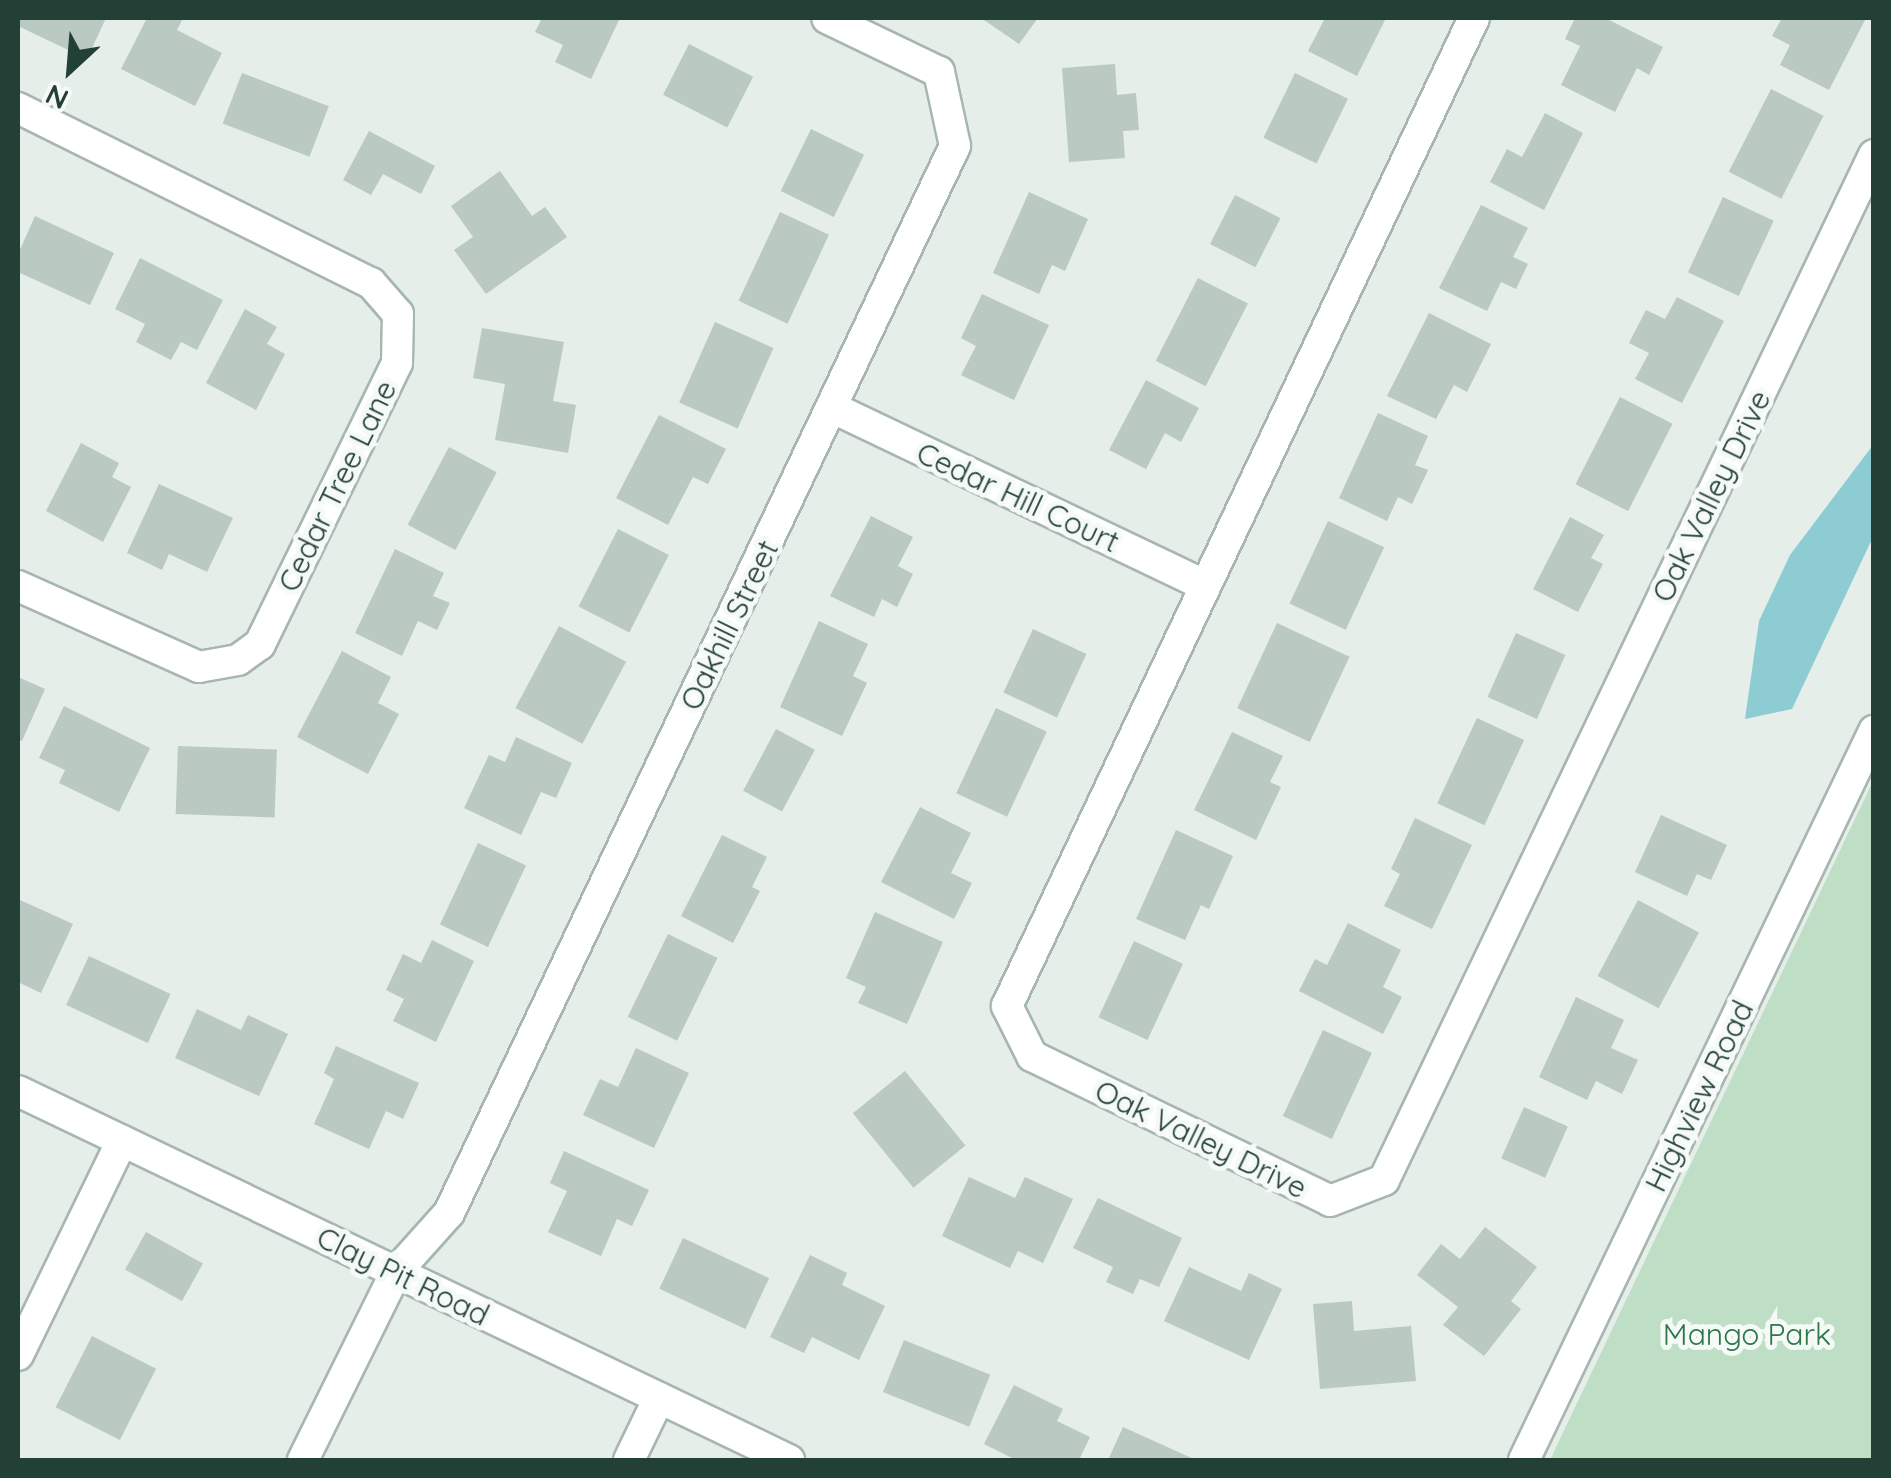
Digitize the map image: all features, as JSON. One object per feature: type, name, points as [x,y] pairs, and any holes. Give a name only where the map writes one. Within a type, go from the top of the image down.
[{"type":"street","name":"Oakhill Street","points":[[303,1460],[396,1272],[449,1213],[956,146],[939,72],[827,18]]},
{"type":"street","name":"Oak Valley Drive","points":[[1474,18],[1007,1006],[1032,1056],[1330,1201],[1384,1180],[1874,155]]},
{"type":"street","name":"Cedar Tree Lane","points":[[18,108],[372,283],[398,314],[398,363],[260,644],[249,652],[200,668],[18,586]]},
{"type":"street","name":"Cedar Hill Court","points":[[833,408],[1204,585]]},
{"type":"street","name":"Highview Road","points":[[1524,1460],[1874,731]]},
{"type":"street","name":"Clay Pit Road","points":[[18,1091],[789,1460]]},
{"type":"street","points":[[18,1355],[122,1141]]},
{"type":"street","points":[[629,1460],[659,1398]]},
{"type":"green space","name":"Mango Park","points":[[1873,781],[1873,1460],[1550,1460]]},
{"type":"water","points":[[1873,445],[1873,537],[1792,709],[1745,719],[1759,621],[1790,555]]},
{"type":"building","points":[[18,18],[106,18],[87,59],[18,26]]},
{"type":"building","points":[[147,18],[182,20],[177,30],[222,53],[195,106],[121,69]]},
{"type":"building","points":[[542,18],[620,18],[591,79],[555,62],[563,45],[535,32]]},
{"type":"building","points":[[981,18],[1038,18],[1019,44]]},
{"type":"building","points":[[1325,18],[1386,18],[1357,76],[1308,51]]},
{"type":"building","points":[[1575,18],[1605,18],[1663,47],[1649,75],[1637,68],[1615,112],[1561,85],[1580,46],[1565,39]]},
{"type":"building","points":[[1782,18],[1866,18],[1829,90],[1780,65],[1790,45],[1772,36]]},
{"type":"building","points":[[689,44],[753,77],[727,127],[663,95]]},
{"type":"building","points":[[1115,64],[1117,95],[1136,93],[1139,130],[1123,131],[1125,158],[1069,162],[1062,68]]},
{"type":"building","points":[[242,73],[329,106],[309,157],[223,123]]},
{"type":"building","points":[[1295,73],[1348,99],[1316,164],[1263,138]]},
{"type":"building","points":[[1771,89],[1824,116],[1781,199],[1729,172]]},
{"type":"building","points":[[1545,113],[1583,133],[1544,210],[1490,182],[1507,149],[1522,157]]},
{"type":"building","points":[[811,129],[864,155],[834,217],[781,191]]},
{"type":"building","points":[[369,131],[435,166],[421,194],[383,174],[371,195],[343,180]]},
{"type":"building","points":[[500,171],[532,216],[545,207],[567,237],[486,294],[454,250],[473,237],[451,206]]},
{"type":"building","points":[[1029,192],[1088,219],[1065,271],[1052,265],[1039,294],[993,273]]},
{"type":"building","points":[[1235,195],[1280,218],[1255,267],[1210,244]]},
{"type":"building","points":[[1723,197],[1774,221],[1739,296],[1688,272]]},
{"type":"building","points":[[1481,205],[1528,228],[1513,257],[1528,264],[1516,289],[1501,282],[1487,311],[1439,288]]},
{"type":"building","points":[[780,212],[829,235],[788,324],[739,301]]},
{"type":"building","points":[[35,216],[114,253],[90,305],[18,272],[18,254]]},
{"type":"building","points":[[140,258],[223,300],[197,350],[181,342],[171,360],[136,342],[145,324],[115,309]]},
{"type":"building","points":[[1198,278],[1248,303],[1206,386],[1156,361]]},
{"type":"building","points":[[982,294],[1049,325],[1014,400],[961,375],[976,346],[961,338]]},
{"type":"building","points":[[1677,297],[1724,321],[1682,403],[1635,379],[1649,353],[1629,343],[1646,310],[1665,319]]},
{"type":"building","points":[[245,309],[277,327],[267,344],[285,354],[256,410],[206,383]]},
{"type":"building","points":[[1429,313],[1491,344],[1467,392],[1454,385],[1436,419],[1387,396]]},
{"type":"building","points":[[715,322],[773,348],[738,428],[679,402]]},
{"type":"building","points":[[482,328],[564,342],[553,401],[576,405],[568,453],[495,440],[505,384],[473,378]]},
{"type":"building","points":[[1146,380],[1199,408],[1181,442],[1165,433],[1146,469],[1109,450]]},
{"type":"building","points":[[1620,397],[1673,424],[1628,511],[1576,484]]},
{"type":"building","points":[[1378,413],[1428,436],[1415,465],[1428,470],[1412,504],[1398,497],[1387,521],[1339,498]]},
{"type":"building","points":[[659,415],[726,449],[708,484],[693,477],[668,525],[616,498]]},
{"type":"building","points":[[81,443],[119,463],[112,477],[131,487],[103,542],[46,511]]},
{"type":"building","points":[[449,447],[497,472],[455,550],[408,525]]},
{"type":"building","points":[[159,484],[233,518],[207,572],[169,554],[162,570],[127,553]]},
{"type":"building","points":[[871,516],[913,537],[898,566],[913,574],[897,607],[882,599],[874,617],[830,596]]},
{"type":"building","points":[[1570,517],[1604,535],[1591,558],[1603,564],[1578,612],[1533,589]]},
{"type":"building","points":[[1328,521],[1384,547],[1346,630],[1290,603]]},
{"type":"building","points":[[618,529],[669,555],[629,632],[579,607]]},
{"type":"building","points":[[395,549],[444,573],[433,596],[450,603],[437,630],[418,621],[402,656],[355,633]]},
{"type":"building","points":[[819,621],[868,644],[853,676],[867,683],[842,736],[780,707]]},
{"type":"building","points":[[1277,623],[1350,657],[1310,742],[1237,708]]},
{"type":"building","points":[[559,626],[626,662],[582,744],[515,708]]},
{"type":"building","points":[[1033,629],[1086,654],[1057,717],[1003,692]]},
{"type":"building","points":[[1516,633],[1565,655],[1537,719],[1488,697]]},
{"type":"building","points":[[342,651],[391,677],[378,703],[399,714],[368,774],[297,737]]},
{"type":"building","points":[[18,677],[45,689],[22,741],[18,740]]},
{"type":"building","points":[[64,706],[150,748],[119,812],[59,783],[65,770],[39,758]]},
{"type":"building","points":[[996,708],[1047,732],[1007,817],[956,793]]},
{"type":"building","points":[[1477,718],[1524,740],[1484,825],[1437,803]]},
{"type":"building","points":[[776,729],[815,750],[782,811],[743,791]]},
{"type":"building","points":[[1232,732],[1283,756],[1270,782],[1281,787],[1256,840],[1194,810]]},
{"type":"building","points":[[516,737],[572,763],[556,798],[541,792],[521,835],[464,808],[489,755],[505,762]]},
{"type":"building","points":[[178,746],[277,749],[275,817],[176,814]]},
{"type":"building","points":[[920,807],[971,833],[951,873],[972,883],[954,919],[881,882]]},
{"type":"building","points":[[1661,815],[1727,845],[1711,880],[1697,874],[1687,896],[1635,872]]},
{"type":"building","points":[[1415,818],[1472,845],[1432,929],[1384,906],[1400,874],[1391,869]]},
{"type":"building","points":[[1176,830],[1233,856],[1209,909],[1201,905],[1185,940],[1136,919]]},
{"type":"building","points":[[722,835],[767,857],[752,887],[760,891],[733,943],[681,916]]},
{"type":"building","points":[[478,843],[526,865],[488,947],[440,925]]},
{"type":"building","points":[[20,900],[73,924],[41,993],[18,982]]},
{"type":"building","points":[[1638,900],[1699,932],[1659,1008],[1598,976]]},
{"type":"building","points":[[875,912],[943,942],[907,1024],[858,1003],[866,987],[846,978]]},
{"type":"building","points":[[1348,923],[1401,950],[1383,987],[1402,997],[1383,1034],[1299,991],[1315,959],[1327,965]]},
{"type":"building","points":[[668,934],[717,958],[677,1041],[628,1017]]},
{"type":"building","points":[[432,940],[474,961],[436,1042],[393,1021],[404,999],[386,990],[403,954],[421,963]]},
{"type":"building","points":[[1134,941],[1183,964],[1147,1040],[1099,1017]]},
{"type":"building","points":[[89,956],[171,994],[148,1043],[66,1005]]},
{"type":"building","points":[[1576,997],[1624,1020],[1611,1048],[1638,1060],[1622,1094],[1596,1081],[1587,1100],[1539,1077]]},
{"type":"building","points":[[197,1009],[241,1030],[248,1015],[288,1034],[259,1096],[175,1058]]},
{"type":"building","points":[[1323,1030],[1372,1053],[1332,1139],[1283,1116]]},
{"type":"building","points":[[336,1046],[419,1083],[403,1119],[386,1111],[369,1149],[314,1124],[334,1079],[324,1073]]},
{"type":"building","points":[[636,1048],[689,1073],[654,1148],[583,1115],[600,1079],[618,1087]]},
{"type":"building","points":[[905,1071],[965,1146],[913,1188],[853,1113]]},
{"type":"building","points":[[1524,1107],[1568,1127],[1545,1178],[1501,1158]]},
{"type":"building","points":[[564,1151],[649,1190],[632,1226],[617,1219],[601,1256],[548,1232],[567,1191],[550,1183]]},
{"type":"building","points":[[969,1177],[1015,1198],[1025,1177],[1073,1199],[1043,1263],[1018,1251],[1010,1268],[942,1236]]},
{"type":"building","points":[[1098,1198],[1182,1238],[1159,1287],[1140,1279],[1133,1294],[1106,1282],[1113,1267],[1073,1248]]},
{"type":"building","points":[[1485,1227],[1537,1267],[1511,1301],[1521,1309],[1484,1356],[1443,1325],[1458,1307],[1417,1275],[1441,1244],[1460,1259]]},
{"type":"building","points":[[146,1232],[203,1264],[182,1301],[125,1270]]},
{"type":"building","points":[[683,1238],[769,1278],[745,1329],[659,1289]]},
{"type":"building","points":[[810,1255],[847,1273],[842,1285],[885,1306],[859,1360],[812,1337],[804,1353],[770,1337]]},
{"type":"building","points":[[1189,1267],[1241,1291],[1249,1273],[1282,1289],[1249,1360],[1164,1321]]},
{"type":"building","points":[[1352,1301],[1354,1331],[1411,1326],[1416,1381],[1320,1389],[1313,1304]]},
{"type":"building","points":[[92,1336],[156,1369],[120,1440],[56,1407]]},
{"type":"building","points":[[904,1340],[990,1375],[969,1427],[883,1392]]},
{"type":"building","points":[[1014,1385],[1063,1409],[1057,1421],[1090,1437],[1079,1460],[1016,1460],[984,1444]]},
{"type":"building","points":[[1123,1427],[1196,1460],[1108,1460]]}]
